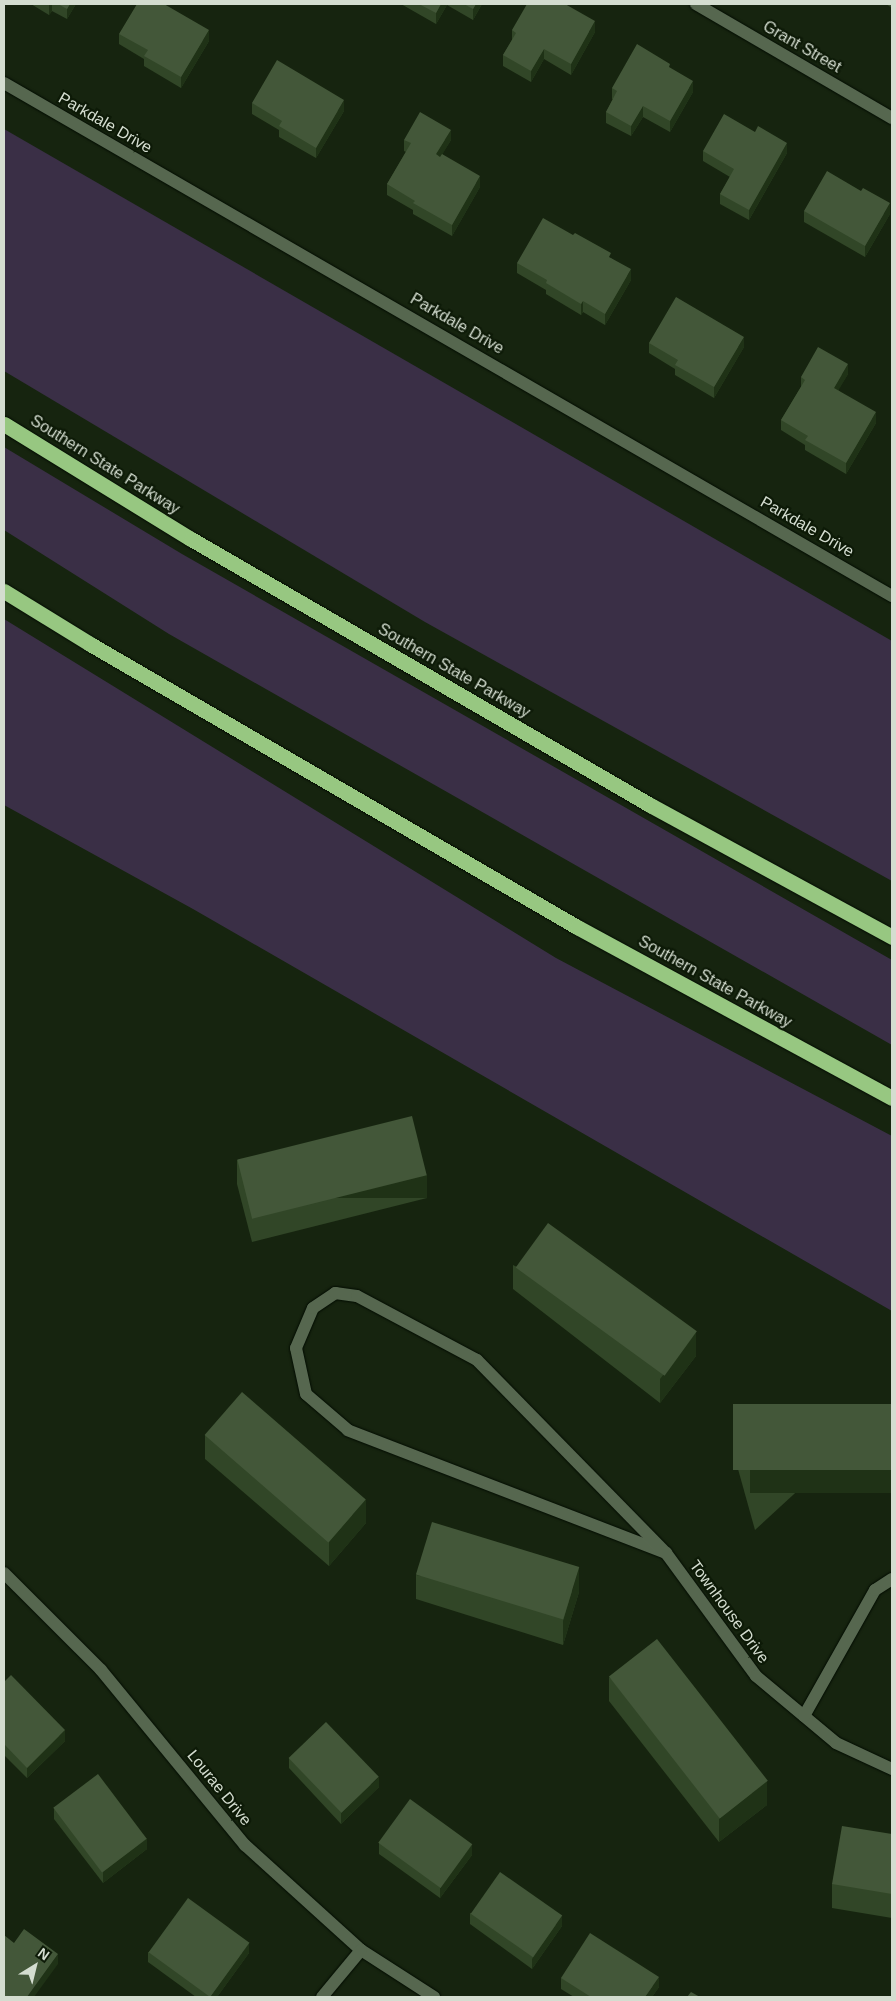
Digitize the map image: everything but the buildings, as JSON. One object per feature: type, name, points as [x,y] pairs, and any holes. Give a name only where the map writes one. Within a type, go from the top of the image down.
[{"type":"highway","name":"Southern State Parkway","points":[[4,424],[191,538],[642,800],[892,937]]},
{"type":"highway","name":"Southern State Parkway","points":[[4,591],[98,649],[577,927],[892,1098]]},
{"type":"street","name":"Grant Street","points":[[696,4],[892,118]]},
{"type":"street","name":"Parkdale Drive","points":[[4,83],[892,596]]},
{"type":"street","name":"Townhouse Drive","points":[[666,1554],[348,1430],[306,1394],[296,1348],[312,1308],[335,1293],[357,1296],[477,1360],[666,1554],[756,1676],[836,1743],[892,1769]]},
{"type":"street","name":"Lourae Drive","points":[[4,1573],[102,1670],[244,1845],[361,1950],[434,1997]]},
{"type":"street","points":[[804,1716],[875,1590],[892,1579]]},
{"type":"street","points":[[322,1997],[361,1950]]},
{"type":"shaded area","points":[[4,129],[892,641],[892,881],[425,622],[4,371]]},
{"type":"shaded area","points":[[4,447],[182,554],[892,960],[892,1045],[169,634],[4,530]]},
{"type":"shaded area","points":[[4,619],[556,958],[892,1136],[892,1311],[193,909],[4,805]]}]
